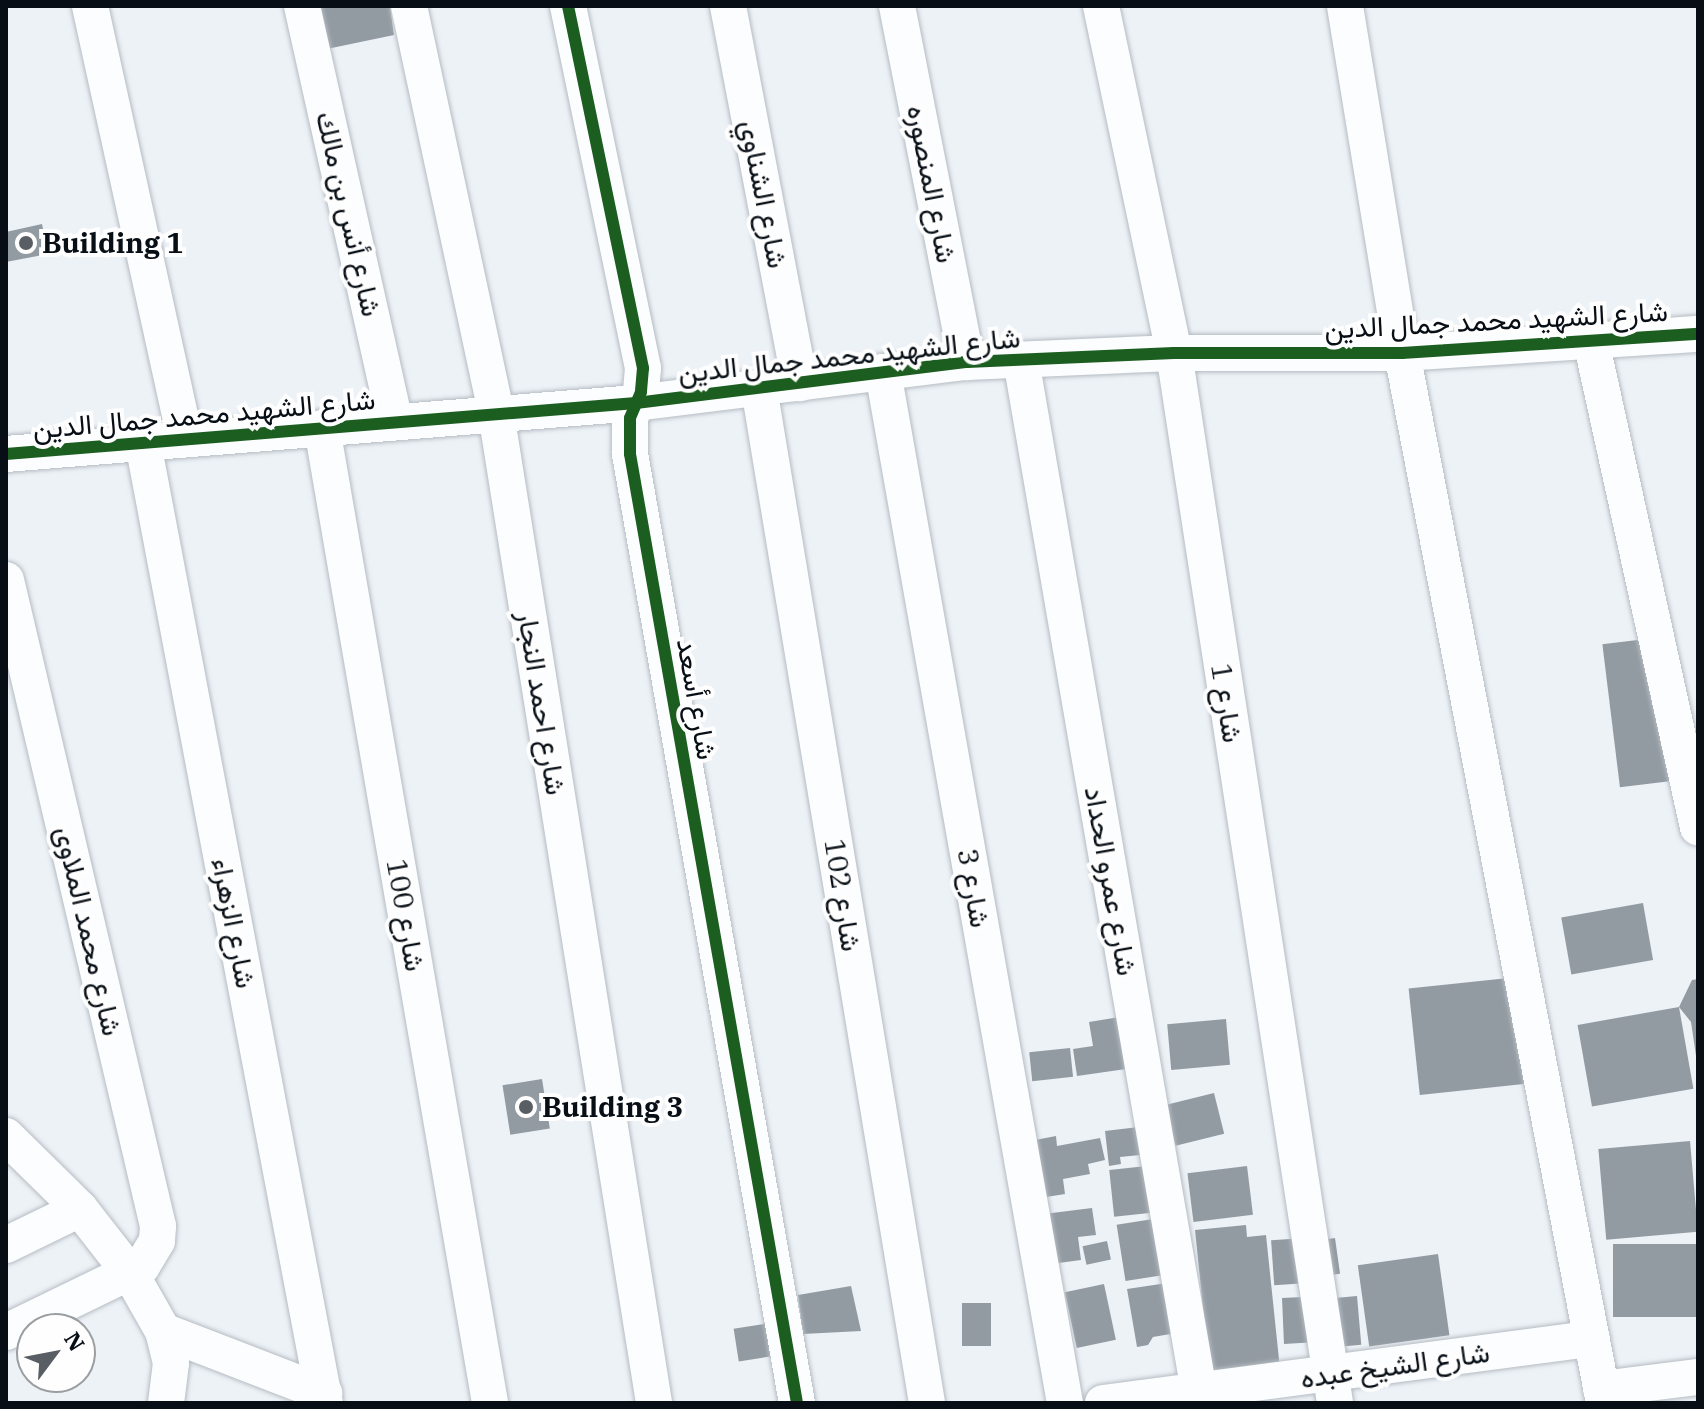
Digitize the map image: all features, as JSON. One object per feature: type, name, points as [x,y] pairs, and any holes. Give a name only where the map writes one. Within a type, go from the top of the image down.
[{"type":"street","points":[[90,6],[185,439]]},
{"type":"street","name":"شارع أنس بن مالك","points":[[302,6],[395,422]]},
{"type":"street","name":"شارع احمد النجار","points":[[409,6],[496,413],[654,1403]]},
{"type":"street","name":"شارع أسعد","points":[[568,6],[643,368],[630,418],[630,454],[797,1403]]},
{"type":"street","name":"شارع الشناوي","points":[[728,6],[800,383]]},
{"type":"street","name":"شارع المنصوره","points":[[897,6],[967,362]]},
{"type":"street","name":"شارع 1","points":[[1101,6],[1174,353],[1332,1388]]},
{"type":"street","points":[[1345,6],[1402,353],[1602,1396],[1698,1377]]},
{"type":"street","name":"شارع الشهيد محمد جمال الدين","points":[[6,454],[636,403],[967,362],[1174,353],[1402,353],[1698,334]]},
{"type":"street","points":[[1591,341],[1698,827]]},
{"type":"street","name":"شارع عمرو الحداد","points":[[1021,360],[1200,1397]]},
{"type":"street","name":"شارع 3","points":[[883,372],[1065,1403]]},
{"type":"street","name":"شارع 102","points":[[759,388],[927,1403]]},
{"type":"street","name":"شارع 100","points":[[322,428],[490,1403]]},
{"type":"street","name":"شارع الزهراء","points":[[143,443],[324,1398]]},
{"type":"street","name":"شارع محمد الملاوى","points":[[6,580],[158,1226],[151,1254],[130,1273]]},
{"type":"street","points":[[6,1136],[80,1209],[130,1273],[163,1331],[171,1363],[166,1403]]},
{"type":"street","points":[[6,1245],[80,1209]]},
{"type":"street","points":[[6,1332],[130,1273]]},
{"type":"street","points":[[163,1331],[324,1398]]},
{"type":"street","name":"شارع الشيخ عبده","points":[[1103,1403],[1332,1388],[1592,1339]]},
{"type":"building","points":[[314,6],[390,6],[394,35],[322,50]]},
{"type":"building","name":"Building 1","points":[[42,224],[48,254],[6,262],[6,232]]},
{"type":"building","points":[[1654,638],[1672,781],[1620,787],[1602,644]]},
{"type":"building","points":[[1643,903],[1653,960],[1571,975],[1561,917]]},
{"type":"building","points":[[1518,977],[1529,1083],[1420,1095],[1409,988]]},
{"type":"building","points":[[1698,979],[1696,1056],[1691,1022],[1679,1007],[1692,980]]},
{"type":"building","points":[[1679,1007],[1693,1089],[1592,1107],[1578,1025]]},
{"type":"building","points":[[1132,1015],[1140,1067],[1077,1076],[1073,1049],[1093,1046],[1089,1022]]},
{"type":"building","points":[[1226,1019],[1230,1065],[1171,1070],[1167,1024]]},
{"type":"building","points":[[1070,1048],[1073,1077],[1032,1081],[1029,1052]]},
{"type":"building","name":"Building 3","points":[[542,1079],[550,1128],[510,1135],[502,1085]]},
{"type":"building","points":[[1214,1093],[1224,1134],[1176,1146],[1165,1105]]},
{"type":"building","points":[[1147,1126],[1150,1154],[1120,1157],[1121,1164],[1109,1166],[1105,1131]]},
{"type":"building","points":[[1056,1136],[1057,1146],[1100,1138],[1105,1160],[1088,1164],[1090,1174],[1063,1179],[1065,1194],[1040,1198],[1030,1141]]},
{"type":"building","points":[[1690,1141],[1698,1232],[1606,1240],[1598,1149]]},
{"type":"building","points":[[1156,1165],[1161,1212],[1114,1217],[1109,1170]]},
{"type":"building","points":[[1247,1166],[1253,1215],[1193,1222],[1187,1173]]},
{"type":"building","points":[[1092,1208],[1096,1235],[1078,1237],[1081,1260],[1051,1264],[1044,1214]]},
{"type":"building","points":[[1166,1217],[1175,1273],[1126,1281],[1117,1225]]},
{"type":"building","points":[[1246,1225],[1247,1237],[1266,1235],[1280,1369],[1210,1377],[1195,1230]]},
{"type":"building","points":[[1305,1238],[1308,1283],[1274,1285],[1271,1240]]},
{"type":"building","points":[[1335,1238],[1340,1274],[1319,1277],[1314,1241]]},
{"type":"building","points":[[1107,1241],[1111,1260],[1086,1265],[1083,1246]]},
{"type":"building","points":[[1613,1244],[1698,1244],[1698,1317],[1613,1317]]},
{"type":"building","points":[[1438,1254],[1449,1335],[1369,1346],[1358,1265]]},
{"type":"building","points":[[1174,1282],[1182,1332],[1153,1337],[1148,1345],[1137,1347],[1127,1289]]},
{"type":"building","points":[[1104,1284],[1116,1340],[1077,1348],[1065,1292]]},
{"type":"building","points":[[851,1286],[861,1331],[803,1334],[798,1295]]},
{"type":"building","points":[[1357,1296],[1361,1345],[1328,1348],[1324,1299]]},
{"type":"building","points":[[1303,1297],[1317,1342],[1284,1344],[1282,1298]]},
{"type":"building","points":[[962,1303],[991,1303],[991,1346],[962,1346]]},
{"type":"building","points":[[783,1321],[788,1354],[739,1361],[734,1329]]},
{"type":"cycle path","points":[[568,6],[643,368],[641,392],[630,418],[630,454],[797,1403]]},
{"type":"cycle path","points":[[6,454],[636,403],[967,362],[1174,353],[1402,353],[1698,334]]},
{"type":"place","name":"Building 1","points":[[26,243]]},
{"type":"place","name":"Building 3","points":[[526,1107]]}]
